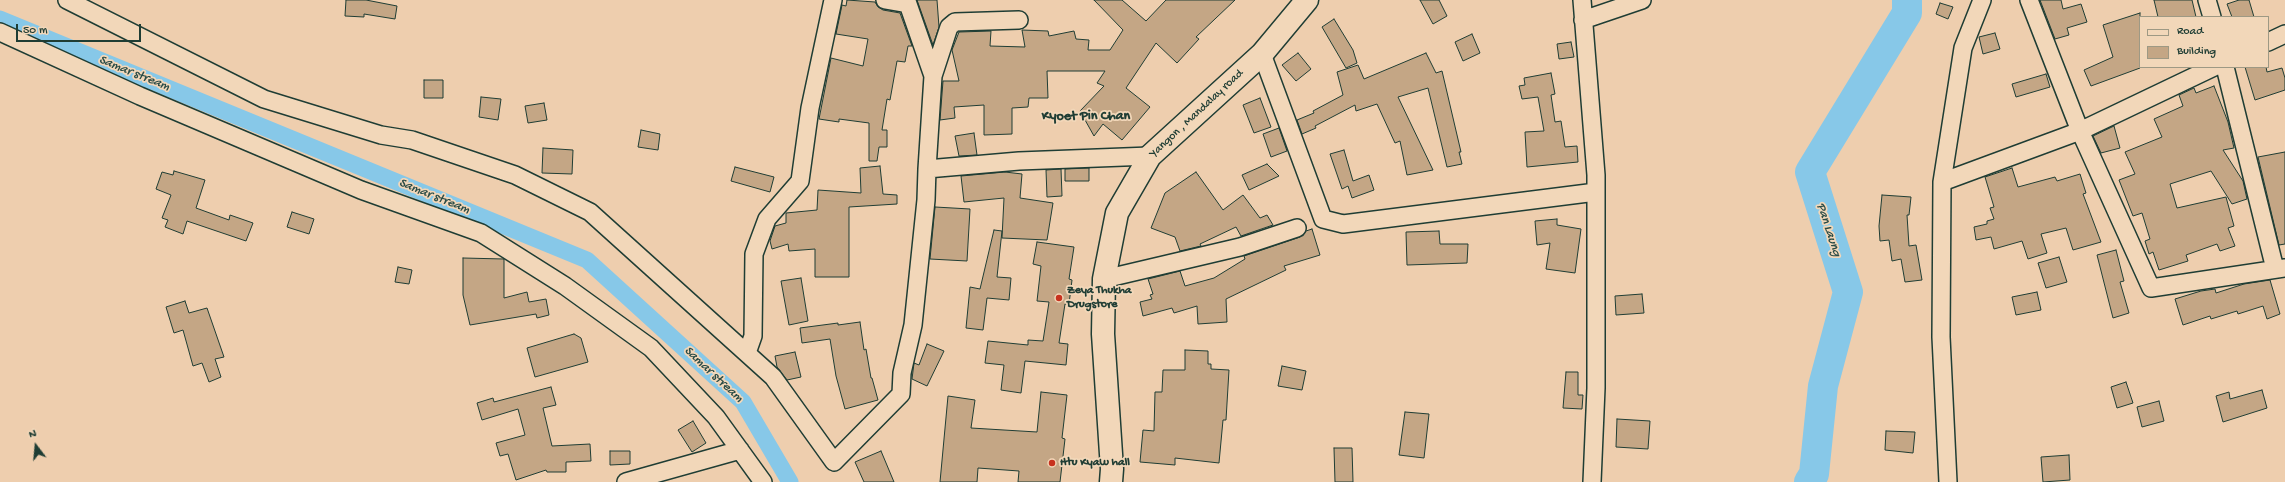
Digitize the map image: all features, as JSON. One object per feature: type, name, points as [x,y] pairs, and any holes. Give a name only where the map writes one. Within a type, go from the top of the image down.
[{"type":"highway","name":"Yangon , Mandalay road","points":[[1111,482],[1112,469],[1103,334],[1104,279],[1117,213],[1150,156],[1262,54],[1307,0]]},
{"type":"street","points":[[67,0],[264,99],[380,135],[412,140],[515,175],[590,212],[773,377],[834,462],[901,394],[902,372],[913,325],[926,200],[932,76],[949,27],[955,22],[1019,20]]},
{"type":"street","points":[[746,353],[753,336],[754,254],[767,219],[800,181],[810,108],[833,0]]},
{"type":"street","points":[[885,0],[908,4],[932,76]]},
{"type":"street","points":[[1582,0],[1596,192],[1596,388],[1592,482]]},
{"type":"street","points":[[1583,20],[1642,0]]},
{"type":"street","points":[[1948,482],[1941,337],[1942,182],[1963,48],[1982,0]]},
{"type":"street","points":[[2029,0],[2080,131],[2151,288],[2280,268],[2225,68]]},
{"type":"street","points":[[2207,0],[2212,16]]},
{"type":"street","points":[[0,32],[140,96],[361,190],[480,233],[565,286],[651,348],[716,417],[763,482]]},
{"type":"street","points":[[2269,42],[2285,34]]},
{"type":"street","points":[[1262,54],[1323,219],[1342,224],[1596,192]]},
{"type":"street","points":[[1942,182],[2080,131],[2212,68]]},
{"type":"street","points":[[927,169],[1019,161],[1150,156]]},
{"type":"street","points":[[1104,279],[1240,247],[1297,228]]},
{"type":"street","points":[[626,482],[740,450]]},
{"type":"building","points":[[346,0],[366,0],[397,6],[395,19],[364,14],[364,17],[345,16]]},
{"type":"building","points":[[847,0],[875,2],[878,7],[883,10],[900,13],[912,46],[908,46],[905,62],[897,61],[890,100],[887,99],[882,130],[887,130],[887,147],[879,147],[877,161],[869,161],[869,123],[839,119],[839,122],[819,119],[831,58],[863,66],[868,39],[836,34],[842,5],[846,6]]},
{"type":"building","points":[[917,0],[937,0],[939,27],[933,45]]},
{"type":"building","points":[[1094,0],[1122,0],[1146,21],[1166,0],[1235,0],[1196,37],[1199,39],[1177,63],[1156,43],[1126,88],[1150,107],[1122,140],[1103,124],[1094,136],[1080,111],[1104,86],[1097,83],[1105,71],[1047,71],[1048,98],[1029,98],[1028,107],[1012,108],[1012,134],[984,135],[984,105],[954,107],[955,118],[940,120],[943,81],[959,81],[952,50],[959,32],[991,31],[990,46],[1025,47],[1022,30],[1048,31],[1049,36],[1074,31],[1076,39],[1089,40],[1088,50],[1110,50],[1123,30]]},
{"type":"building","points":[[1420,0],[1439,0],[1447,16],[1433,24]]},
{"type":"building","points":[[2040,0],[2061,0],[2063,9],[2081,4],[2087,22],[2067,28],[2069,35],[2055,39]]},
{"type":"building","points":[[2154,0],[2192,0],[2196,16],[2158,16]]},
{"type":"building","points":[[2239,0],[2249,0],[2254,16],[2232,16],[2227,4]]},
{"type":"building","points":[[1940,3],[1953,7],[1948,19],[1936,14]]},
{"type":"building","points":[[2140,13],[2140,68],[2091,86],[2084,70],[2113,57],[2103,25]]},
{"type":"building","points":[[1334,19],[1353,50],[1357,63],[1346,68],[1322,27]]},
{"type":"building","points":[[1995,33],[2000,49],[1983,54],[1979,37]]},
{"type":"building","points":[[1472,34],[1480,53],[1463,61],[1455,42]]},
{"type":"building","points":[[1571,42],[1574,57],[1559,59],[1557,44]]},
{"type":"building","points":[[1298,53],[1311,69],[1296,81],[1282,65]]},
{"type":"building","points":[[1426,53],[1436,73],[1442,71],[1461,152],[1459,152],[1462,164],[1447,167],[1428,88],[1398,97],[1433,170],[1407,175],[1400,141],[1395,143],[1377,104],[1356,111],[1355,105],[1315,126],[1316,128],[1302,134],[1297,120],[1314,113],[1313,111],[1343,95],[1337,72],[1358,65],[1364,79]]},
{"type":"building","points":[[2245,68],[2266,68],[2267,72],[2282,68],[2285,78],[2285,90],[2255,100]]},
{"type":"building","points":[[1551,73],[1555,94],[1551,95],[1555,122],[1561,121],[1565,147],[1577,146],[1578,162],[1527,167],[1525,132],[1544,131],[1538,97],[1522,99],[1519,86],[1525,85],[1524,78]]},
{"type":"building","points":[[2046,74],[2050,87],[2016,97],[2012,84]]},
{"type":"building","points":[[424,80],[443,80],[443,98],[424,98]]},
{"type":"building","points":[[2214,86],[2228,122],[2234,148],[2223,150],[2243,181],[2247,199],[2232,204],[2211,171],[2170,184],[2177,208],[2226,197],[2234,226],[2228,228],[2235,246],[2220,251],[2217,244],[2186,255],[2188,261],[2159,270],[2153,252],[2149,254],[2145,241],[2150,239],[2142,213],[2133,216],[2119,180],[2135,174],[2125,152],[2162,137],[2154,119],[2183,106],[2179,95],[2194,88],[2196,93]]},
{"type":"building","points":[[481,97],[501,99],[498,120],[479,117]]},
{"type":"building","points":[[1260,98],[1271,127],[1254,133],[1243,105]]},
{"type":"building","points":[[544,103],[547,120],[528,123],[525,106]]},
{"type":"building","points":[[2114,126],[2120,148],[2101,153],[2093,136]]},
{"type":"building","points":[[1279,128],[1287,151],[1271,157],[1263,134]]},
{"type":"building","points":[[641,130],[660,134],[658,150],[638,147]]},
{"type":"building","points":[[974,133],[977,155],[959,156],[955,136]]},
{"type":"building","points":[[543,148],[573,150],[572,174],[542,173]]},
{"type":"building","points":[[1344,150],[1353,181],[1369,175],[1374,190],[1352,198],[1348,186],[1342,189],[1330,154]]},
{"type":"building","points":[[2285,152],[2285,244],[2279,245],[2258,157]]},
{"type":"building","points":[[1267,164],[1279,176],[1249,190],[1242,175]]},
{"type":"building","points":[[880,166],[883,194],[897,195],[897,204],[849,207],[849,277],[815,277],[815,249],[789,251],[788,244],[772,249],[770,241],[775,226],[786,223],[786,213],[817,210],[818,190],[861,193],[860,168]]},
{"type":"building","points":[[735,167],[774,177],[770,192],[731,181]]},
{"type":"building","points":[[1089,168],[1089,181],[1065,181],[1065,169]]},
{"type":"building","points":[[2012,168],[2018,187],[2055,177],[2057,181],[2080,174],[2086,193],[2083,194],[2101,242],[2073,250],[2066,228],[2041,234],[2047,253],[2028,259],[2022,241],[1994,249],[1991,237],[1976,240],[1974,227],[1987,224],[1987,221],[1994,219],[1990,208],[1994,207],[1985,177]]},
{"type":"building","points":[[1061,169],[1062,196],[1047,197],[1046,170]]},
{"type":"building","points":[[174,171],[205,180],[196,208],[229,220],[230,215],[253,223],[246,241],[187,221],[183,234],[165,227],[168,220],[162,218],[171,195],[156,189],[162,172],[173,175]]},
{"type":"building","points":[[1005,172],[1022,174],[1020,198],[1053,203],[1047,240],[1002,238],[1004,198],[964,202],[961,176]]},
{"type":"building","points":[[1196,172],[1223,210],[1243,195],[1260,218],[1267,215],[1273,225],[1241,236],[1236,227],[1200,244],[1201,246],[1180,251],[1175,237],[1151,228],[1165,193]]},
{"type":"building","points":[[1882,195],[1911,197],[1909,215],[1907,215],[1909,246],[1916,245],[1922,280],[1905,282],[1901,259],[1892,261],[1889,240],[1880,241],[1879,226]]},
{"type":"building","points":[[935,207],[970,209],[967,261],[930,259]]},
{"type":"building","points":[[292,212],[314,219],[309,234],[287,227]]},
{"type":"building","points":[[1557,219],[1557,225],[1581,229],[1575,273],[1546,269],[1550,243],[1537,245],[1535,221]]},
{"type":"building","points":[[1312,229],[1320,255],[1284,266],[1286,270],[1226,299],[1227,322],[1198,324],[1197,306],[1174,313],[1172,308],[1143,316],[1140,302],[1152,299],[1150,295],[1153,294],[1148,279],[1180,271],[1185,286],[1214,278],[1245,259],[1244,256],[1300,237],[1306,231]]},
{"type":"building","points":[[994,230],[1002,231],[997,277],[1011,278],[1009,300],[987,298],[983,330],[966,328],[970,287],[980,289]]},
{"type":"building","points":[[1439,231],[1440,244],[1468,244],[1467,263],[1407,265],[1406,232]]},
{"type":"building","points":[[1037,242],[1074,247],[1069,279],[1072,280],[1069,304],[1065,304],[1059,343],[1068,344],[1066,365],[1025,361],[1021,393],[1001,390],[1004,365],[985,363],[988,341],[1028,345],[1028,340],[1043,341],[1049,302],[1037,301],[1041,266],[1033,264]]},
{"type":"building","points":[[2116,250],[2124,281],[2120,282],[2129,313],[2113,318],[2097,255]]},
{"type":"building","points":[[2059,257],[2067,282],[2046,288],[2038,263]]},
{"type":"building","points":[[463,258],[504,259],[504,298],[527,292],[529,302],[546,299],[549,315],[537,318],[536,314],[470,325],[463,295]]},
{"type":"building","points":[[398,267],[412,270],[409,284],[395,282]]},
{"type":"building","points":[[801,278],[808,321],[789,325],[781,281]]},
{"type":"building","points":[[2270,280],[2280,314],[2267,319],[2263,306],[2238,314],[2237,311],[2211,319],[2210,316],[2183,325],[2175,299],[2201,291],[2215,289],[2216,293],[2244,284]]},
{"type":"building","points":[[2037,292],[2041,310],[2016,315],[2012,297]]},
{"type":"building","points":[[1642,294],[1644,313],[1616,315],[1615,296]]},
{"type":"building","points":[[185,301],[189,313],[207,308],[224,357],[215,359],[221,377],[209,382],[202,363],[193,366],[183,330],[174,333],[166,307]]},
{"type":"building","points":[[860,322],[864,350],[866,349],[871,378],[878,400],[845,409],[836,376],[830,339],[802,343],[800,328]]},
{"type":"building","points":[[574,334],[581,338],[588,362],[535,377],[527,348]]},
{"type":"building","points":[[927,344],[944,351],[927,386],[912,379],[914,363],[919,365]]},
{"type":"building","points":[[1185,350],[1208,351],[1208,364],[1211,364],[1211,369],[1229,370],[1226,420],[1223,420],[1219,463],[1175,458],[1175,465],[1140,462],[1143,430],[1154,431],[1155,392],[1162,392],[1163,370],[1185,370]]},
{"type":"building","points":[[795,352],[801,377],[787,380],[777,367],[775,356]]},
{"type":"building","points":[[1282,366],[1306,371],[1302,390],[1278,386]]},
{"type":"building","points":[[1566,372],[1578,372],[1578,395],[1583,395],[1582,409],[1563,408]]},
{"type":"building","points":[[2126,382],[2133,403],[2117,408],[2111,387]]},
{"type":"building","points":[[551,387],[556,405],[543,408],[552,446],[590,444],[591,461],[566,462],[566,472],[547,472],[546,470],[516,480],[508,454],[500,456],[496,443],[525,435],[518,409],[482,420],[477,403],[493,398],[494,402]]},
{"type":"building","points":[[2262,390],[2267,408],[2223,422],[2216,396],[2229,392],[2230,399]]},
{"type":"building","points":[[1041,392],[1067,395],[1062,438],[1065,439],[1060,482],[1018,482],[1019,471],[978,468],[977,482],[940,482],[948,396],[975,400],[971,428],[1037,432]]},
{"type":"building","points":[[2159,401],[2164,421],[2142,427],[2137,407]]},
{"type":"building","points":[[1405,412],[1429,414],[1424,458],[1399,455]]},
{"type":"building","points":[[1617,419],[1650,421],[1648,449],[1616,447]]},
{"type":"building","points":[[693,421],[706,443],[692,452],[678,430]]},
{"type":"building","points":[[1886,431],[1915,432],[1913,453],[1885,450]]},
{"type":"building","points":[[1334,448],[1352,448],[1353,482],[1335,482]]},
{"type":"building","points":[[610,451],[630,451],[630,464],[610,465]]},
{"type":"building","points":[[881,451],[894,482],[864,482],[855,462]]},
{"type":"building","points":[[2069,455],[2070,480],[2043,482],[2041,457]]},
{"type":"waterway","name":"Pan Laung","points":[[1809,482],[1814,474],[1823,386],[1848,292],[1810,172],[1907,13],[1907,0]]},
{"type":"waterway","name":"Samar stream","points":[[0,19],[587,260],[743,402],[790,482]]},
{"type":"place","name":"Zeya Thukha Drugstore","points":[[1059,298]]},
{"type":"place","name":"Htu Kyaw hall","points":[[1052,463]]},
{"type":"district","name":"Kyoet Pin Chan","points":[[1086,117]]}]
